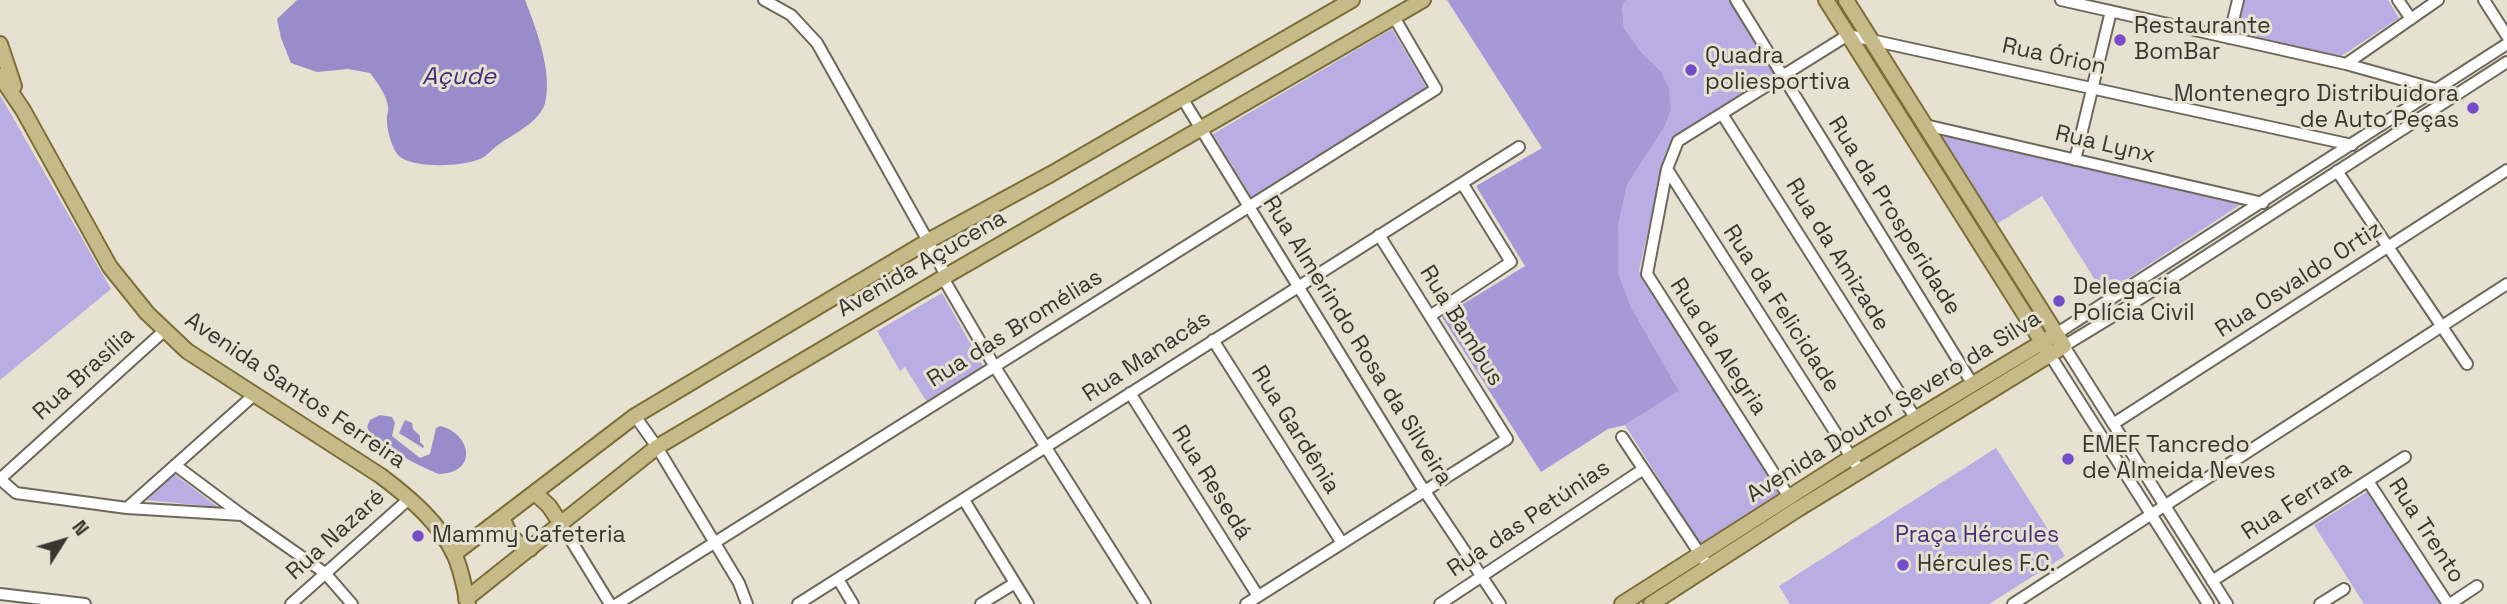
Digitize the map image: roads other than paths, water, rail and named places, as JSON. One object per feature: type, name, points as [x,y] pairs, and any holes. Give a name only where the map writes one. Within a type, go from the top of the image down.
[{"type":"main road","name":"Avenida Açucena","points":[[454,554],[635,416],[929,241],[1051,174],[1352,0]]},
{"type":"main road","name":"Avenida Açucena","points":[[467,601],[657,447],[1423,0]]},
{"type":"main road","points":[[1826,0],[2046,349]]},
{"type":"main road","points":[[1846,0],[2060,340]]},
{"type":"main road","name":"Avenida Santos Ferreira","points":[[0,44],[23,110]]},
{"type":"main road","name":"Avenida Santos Ferreira","points":[[0,76],[23,110],[110,267],[147,313],[187,351],[381,476],[410,498],[436,526],[454,554],[467,601]]},
{"type":"main road","points":[[1989,257],[2003,249]]},
{"type":"main road","name":"Avenida Doutor Severo da Silva","points":[[1651,604],[2060,340]]},
{"type":"main road","name":"Avenida Doutor Severo da Silva","points":[[1622,604],[1972,383],[2046,349]]},
{"type":"main road","points":[[535,493],[549,506],[561,524]]},
{"type":"main road","points":[[503,518],[512,538],[530,549]]},
{"type":"street","points":[[764,0],[791,15],[817,43],[929,241],[946,276],[946,283],[995,367],[1145,604]]},
{"type":"street","name":"Rua da Prosperidade","points":[[1736,0],[1972,383]]},
{"type":"street","points":[[2061,0],[2437,87],[2447,100]]},
{"type":"street","points":[[2229,37],[2238,0]]},
{"type":"street","points":[[2398,0],[2411,19]]},
{"type":"street","points":[[2346,64],[2438,0]]},
{"type":"street","points":[[2484,0],[2507,36]]},
{"type":"street","points":[[2075,160],[2111,11]]},
{"type":"street","name":"Rua das Bromélias","points":[[617,604],[1436,89],[1394,17]]},
{"type":"street","points":[[1848,35],[1870,38]]},
{"type":"street","name":"Rua da Alegria","points":[[1789,497],[1647,274],[1667,169],[1678,141],[1848,35]]},
{"type":"street","name":"Rua Órion","points":[[1870,38],[2352,145]]},
{"type":"street","name":"Avenida Doutor Severo da Silva","points":[[2060,340],[2102,306],[2507,44]]},
{"type":"street","name":"Avenida Doutor Severo da Silva","points":[[2060,340],[2110,318],[2507,62]]},
{"type":"street","name":"Rua Almerindo Rosa da Silveira","points":[[1182,98],[1424,490],[1500,604]]},
{"type":"street","name":"Rua da Amizade","points":[[1722,114],[1916,419]]},
{"type":"street","name":"Rua Lynx","points":[[1925,125],[2262,202]]},
{"type":"street","name":"Rua Manacás","points":[[798,604],[1519,147]]},
{"type":"street","name":"Rua da Felicidade","points":[[1667,169],[1860,471]]},
{"type":"street","name":"Rua Osvaldo Ortiz","points":[[2113,424],[2507,170]]},
{"type":"street","points":[[2337,171],[2468,364]]},
{"type":"street","points":[[1430,316],[1511,262],[1462,183]]},
{"type":"street","points":[[2262,202],[2270,215]]},
{"type":"street","name":"Rua Bambus","points":[[1379,235],[1507,439],[1424,490]]},
{"type":"street","points":[[2013,604],[2507,284]]},
{"type":"street","points":[[2102,306],[2110,318]]},
{"type":"street","name":"Rua Brasília","points":[[0,479],[165,330]]},
{"type":"street","name":"Rua Gardênia","points":[[1213,340],[1342,543]]},
{"type":"street","points":[[2060,340],[2227,604]]},
{"type":"street","points":[[2046,349],[2207,604]]},
{"type":"street","name":"Rua Resedá","points":[[1130,393],[1258,596]]},
{"type":"street","points":[[127,508],[254,395]]},
{"type":"street","points":[[635,416],[657,447],[739,583],[747,604]]},
{"type":"street","points":[[1622,437],[1709,567]]},
{"type":"street","name":"Rua Ferrara","points":[[2212,581],[2405,457]]},
{"type":"street","points":[[175,465],[326,573],[352,604]]},
{"type":"street","name":"Rua das Petúnias","points":[[1440,604],[1642,470]]},
{"type":"street","points":[[0,479],[16,493],[127,508],[242,515]]},
{"type":"street","name":"Rua Trento","points":[[2368,481],[2449,604]]},
{"type":"street","points":[[1245,604],[1424,490]]},
{"type":"street","name":"Rua Nazaré","points":[[291,604],[410,498]]},
{"type":"street","points":[[964,500],[1028,604]]},
{"type":"street","points":[[561,524],[610,604]]},
{"type":"street","points":[[838,579],[853,604]]},
{"type":"street","points":[[981,604],[1015,583]]},
{"type":"street","points":[[2449,604],[2477,586]]},
{"type":"street","points":[[2320,604],[2344,589]]},
{"type":"street","points":[[0,594],[85,604]]},
{"type":"water","name":"Açude","points":[[297,0],[525,0],[545,65],[547,91],[542,110],[525,127],[484,157],[474,161],[427,165],[406,160],[396,153],[392,144],[387,125],[387,102],[370,73],[348,69],[317,72],[291,63],[277,19]]},
{"type":"water","points":[[380,415],[392,417],[395,423],[392,436],[420,458],[430,454],[436,428],[440,426],[450,430],[459,436],[464,444],[465,460],[452,472],[439,474],[412,461],[381,443],[369,431],[367,427],[370,420]]},
{"type":"water","points":[[405,420],[412,423],[423,448],[399,433]]},
{"type":"place","name":"Restaurante BomBar","points":[[2120,40]]},
{"type":"place","name":"Quadra poliesportiva","points":[[1691,70]]},
{"type":"place","name":"Montenegro Distribuidora de Auto Peças","points":[[2473,108]]},
{"type":"place","name":"Delegacia Polícia Civil","points":[[2059,301]]},
{"type":"place","name":"EMEF Tancredo de Almeida Neves","points":[[2068,459]]},
{"type":"place","name":"Mammy Cafeteria","points":[[418,536]]},
{"type":"place","name":"Hércules F.C.","points":[[1903,565]]},
{"type":"park label","name":"Praça Hércules","points":[[1977,536]]}]
